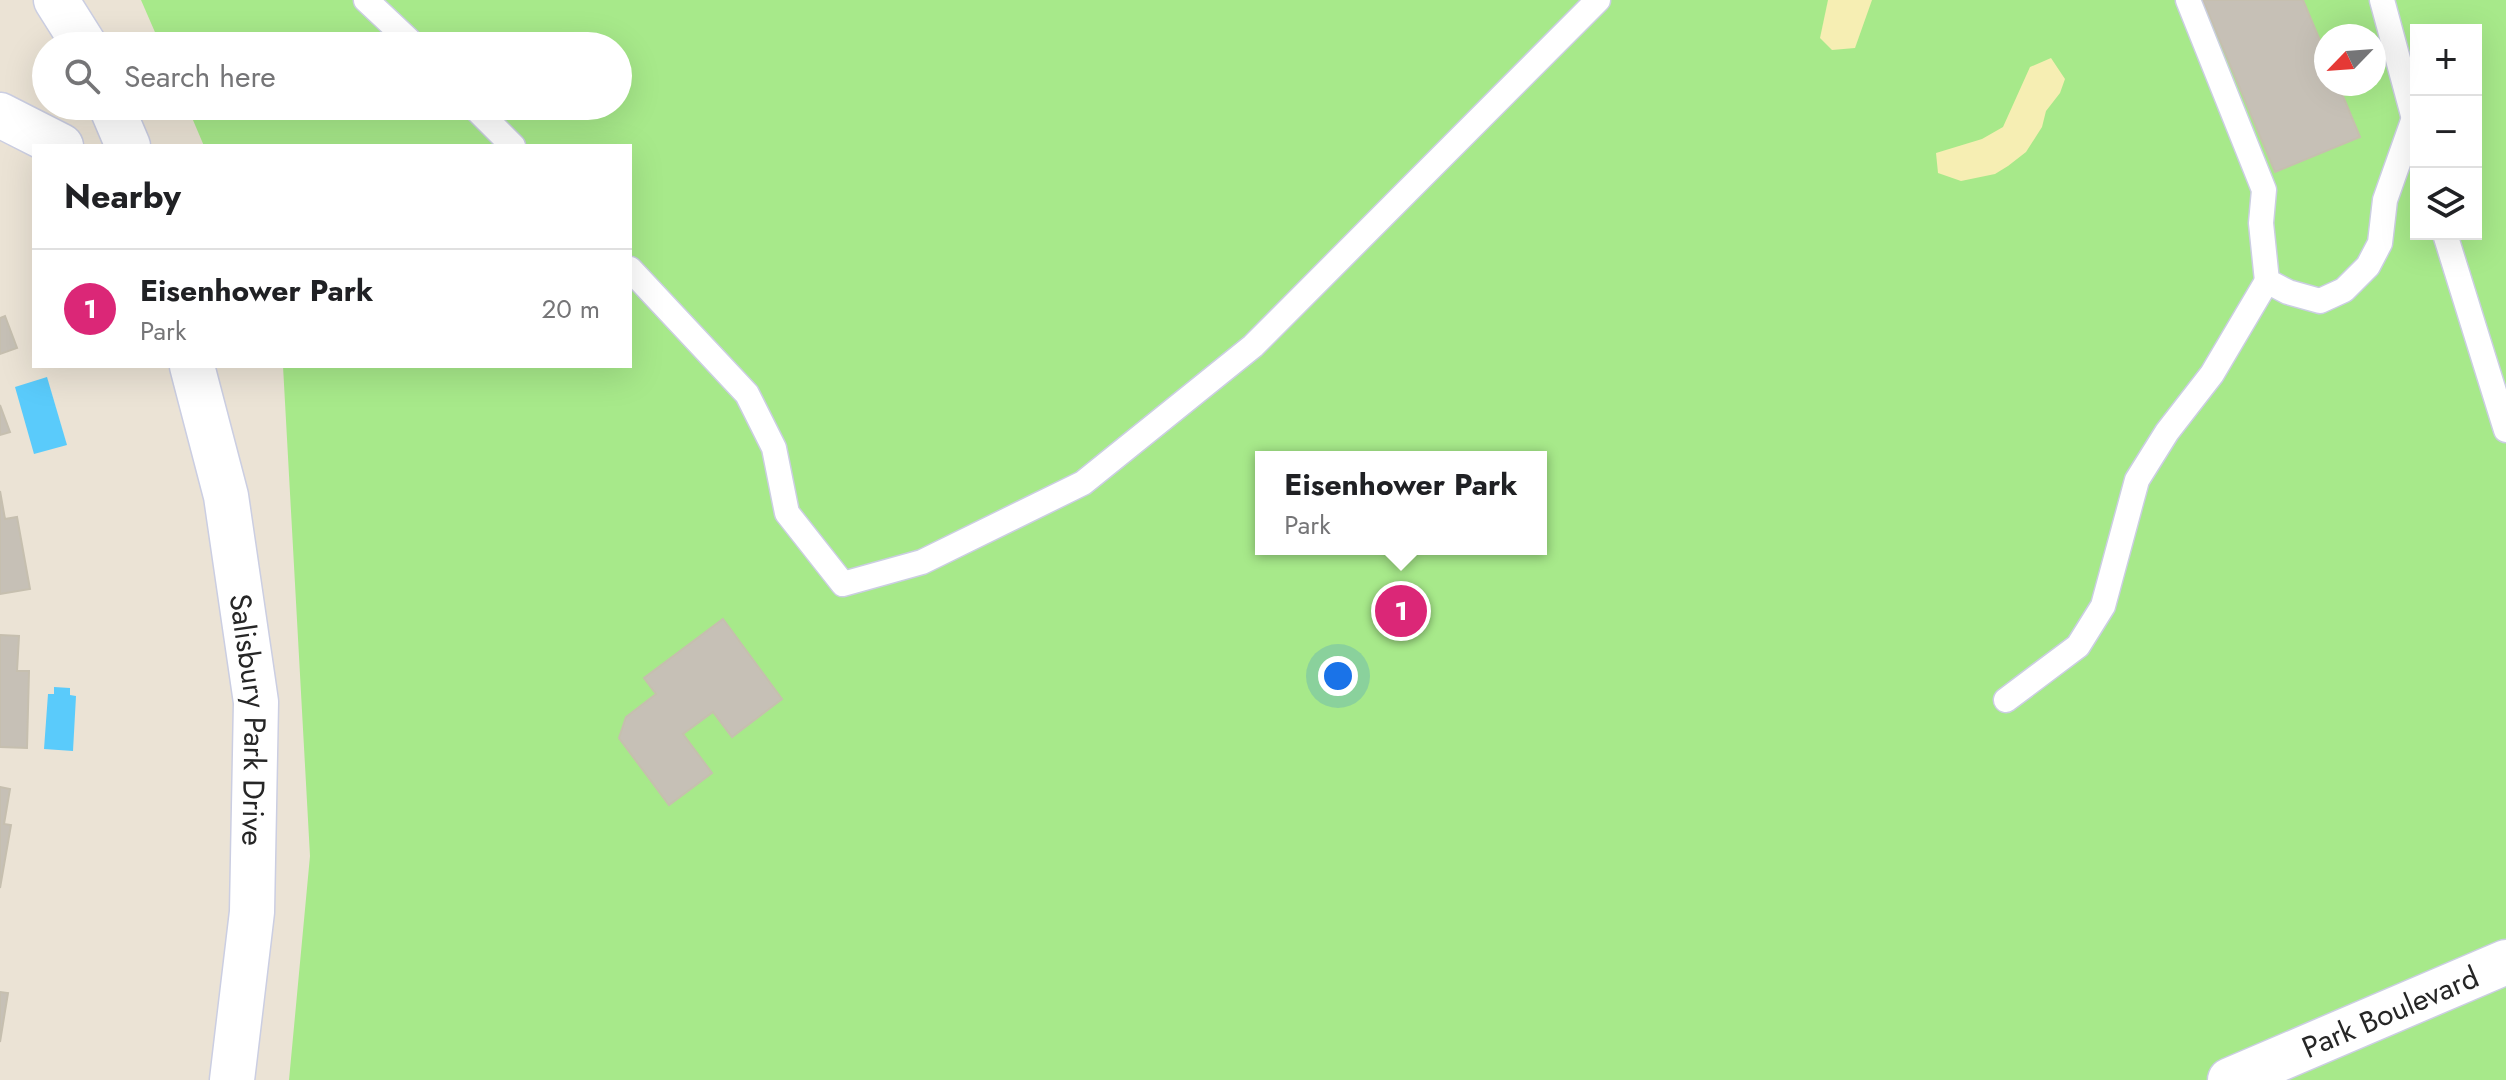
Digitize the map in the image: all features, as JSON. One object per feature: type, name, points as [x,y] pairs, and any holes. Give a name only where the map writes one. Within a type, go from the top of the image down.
[{"type":"main road","points":[[56,0],[76,32]]},
{"type":"main road","points":[[0,115],[57,144]]},
{"type":"main road","points":[[117,120],[127,144]]},
{"type":"main road","name":"Salisbury Park Drive","points":[[193,368],[226,496],[256,702],[252,912],[232,1080]]},
{"type":"main road","name":"Park Boulevard","points":[[2230,1080],[2506,962]]},
{"type":"lane","points":[[366,0],[400,32]]},
{"type":"lane","points":[[632,271],[747,394],[774,448],[787,513],[843,584],[922,562],[1083,483],[1253,346],[1598,0]]},
{"type":"lane","points":[[2006,700],[2078,646],[2103,606],[2137,480],[2167,432],[2212,374],[2267,281],[2261,223],[2264,190],[2188,0]]},
{"type":"lane","points":[[2382,0],[2410,104]]},
{"type":"lane","points":[[487,120],[511,144]]},
{"type":"lane","points":[[2267,281],[2288,292],[2320,301],[2344,290],[2368,266],[2380,243],[2385,200],[2410,135]]},
{"type":"lane","points":[[2447,240],[2506,430]]},
{"type":"green space","points":[[141,0],[2506,0],[2506,1080],[289,1080],[310,856],[283,368],[632,368],[632,144],[203,144],[193,120],[632,120],[632,32],[155,32]]},
{"type":"sand","points":[[1828,0],[1872,0],[1855,48],[1832,50],[1820,38]]},
{"type":"sand","points":[[2051,58],[2065,79],[2026,152],[1995,174],[1961,181],[1938,173],[1936,153],[1982,139],[2003,127],[2030,67]]},
{"type":"water","points":[[47,377],[67,445],[34,454],[15,387]]},
{"type":"water","points":[[54,687],[70,688],[70,695],[76,696],[73,751],[44,749],[48,694],[54,694]]},
{"type":"building","points":[[2203,0],[2303,0],[2314,26],[2314,96],[2343,96],[2360,137],[2275,172]]},
{"type":"building","points":[[5,316],[17,348],[0,354],[0,318]]},
{"type":"building","points":[[0,405],[10,432],[0,435]]},
{"type":"building","points":[[0,491],[5,519],[17,517],[30,589],[0,594]]},
{"type":"building","points":[[723,619],[782,699],[732,737],[713,712],[683,734],[712,773],[669,805],[619,738],[626,717],[656,694],[644,678]]},
{"type":"building","points":[[0,635],[19,636],[17,671],[29,671],[27,748],[0,747]]},
{"type":"building","points":[[0,787],[10,789],[4,824],[11,825],[0,888]]},
{"type":"building","points":[[0,992],[8,993],[0,1042]]},
{"type":"place","name":"Eisenhower Park","points":[[1401,611]]}]
